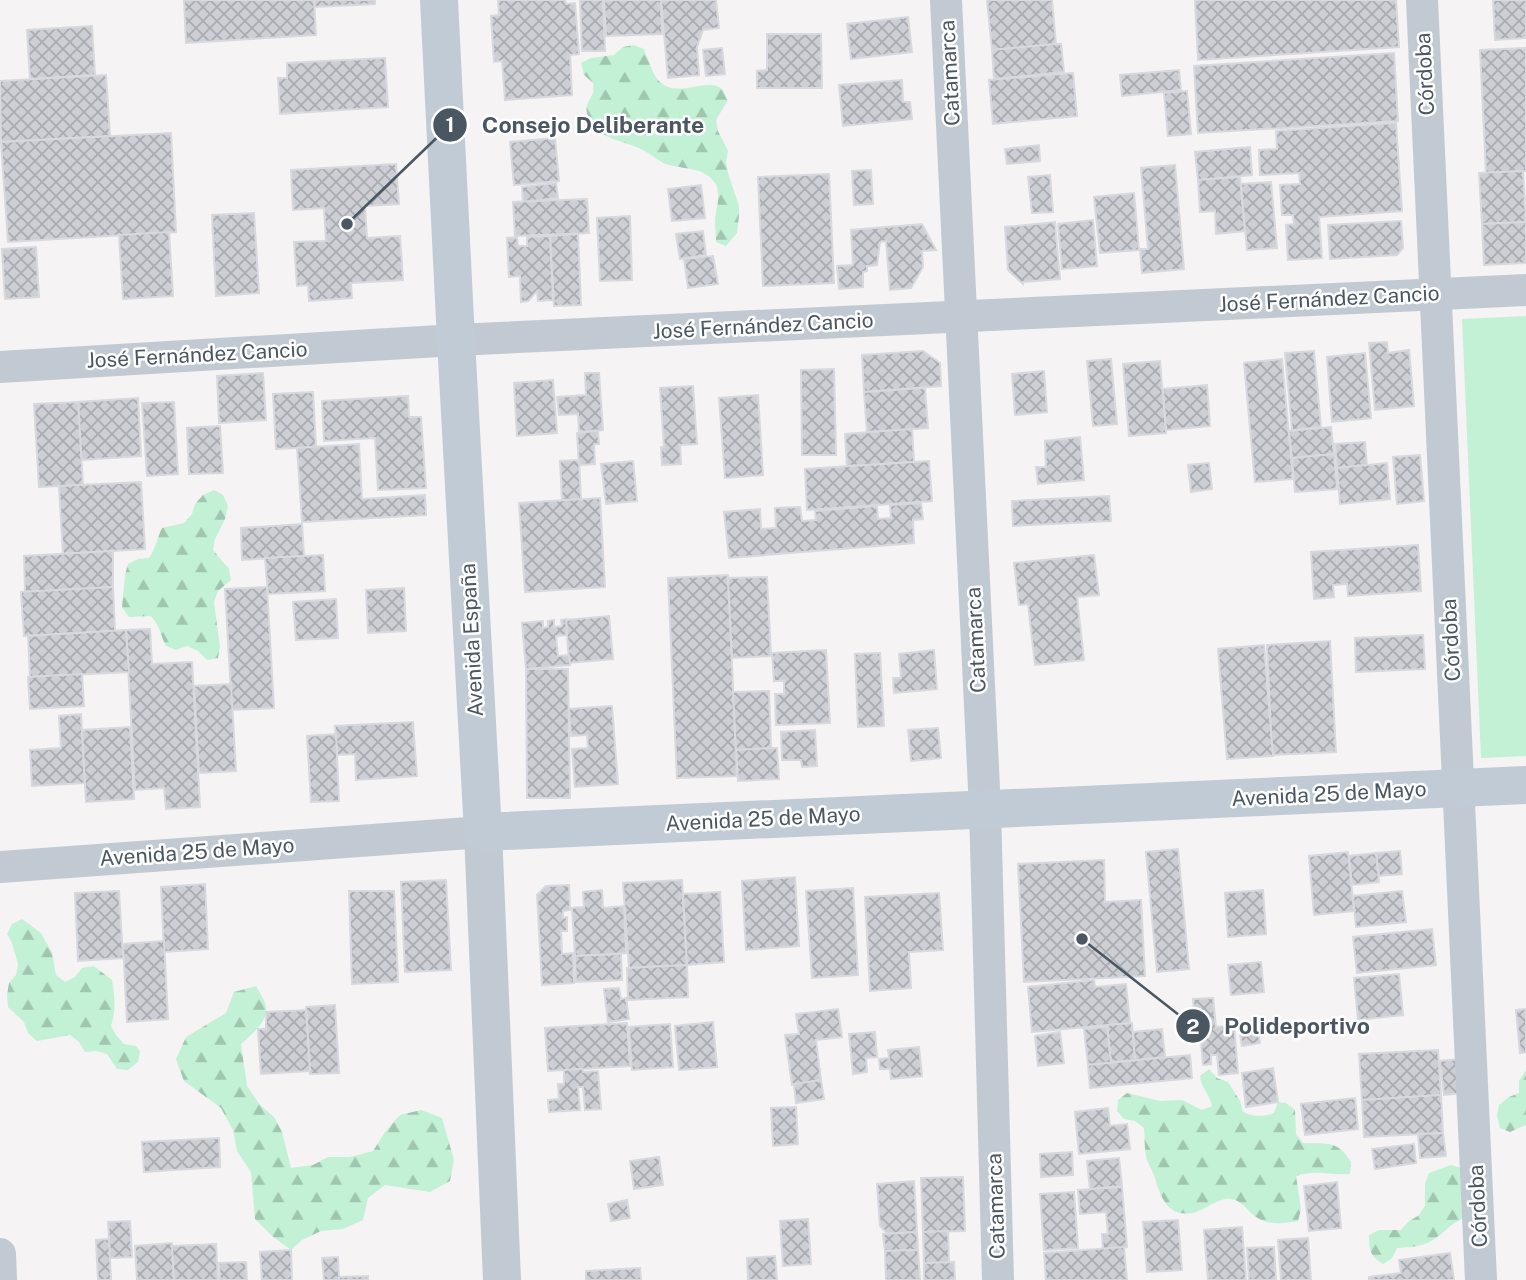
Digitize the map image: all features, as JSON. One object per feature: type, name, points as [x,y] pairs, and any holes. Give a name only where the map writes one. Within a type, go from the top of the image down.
[{"type":"main road","name":"Avenida España","points":[[439,0],[483,832]]},
{"type":"main road","name":"Avenida 25 de Mayo","points":[[483,832],[1526,785]]},
{"type":"street","name":"Catamarca","points":[[946,0],[985,809],[998,1280]]},
{"type":"street","name":"Córdoba","points":[[1422,0],[1481,1280]]},
{"type":"street","name":"José Fernández Cancio","points":[[0,367],[456,340],[1526,290]]},
{"type":"street","name":"Avenida 25 de Mayo","points":[[0,867],[483,832]]},
{"type":"street","name":"Avenida España","points":[[483,832],[502,1280]]},
{"type":"street","points":[[0,1254],[1,1280]]},
{"type":"green space","points":[[634,45],[644,49],[656,77],[666,86],[717,86],[723,90],[728,100],[716,120],[718,131],[728,151],[726,162],[739,206],[739,216],[737,233],[726,246],[716,242],[718,192],[710,178],[699,171],[663,163],[643,150],[610,138],[590,122],[587,107],[593,93],[593,83],[584,75],[581,63],[591,58],[614,55],[623,47]]},
{"type":"green space","points":[[1526,316],[1526,756],[1481,758],[1462,319]]},
{"type":"green space","points":[[214,490],[223,495],[228,506],[213,550],[229,569],[231,580],[218,591],[214,602],[220,647],[218,658],[207,660],[198,651],[187,646],[176,650],[166,646],[151,616],[129,617],[122,607],[128,564],[149,558],[162,528],[184,523],[203,495]]},
{"type":"green space","points":[[22,919],[41,933],[52,953],[56,975],[65,982],[75,977],[82,968],[94,966],[112,980],[114,1014],[111,1026],[124,1044],[136,1046],[140,1051],[138,1062],[128,1070],[117,1069],[107,1054],[85,1052],[79,1042],[70,1035],[37,1041],[28,1033],[24,1022],[8,1007],[9,983],[16,975],[18,964],[7,934],[12,924]]},
{"type":"green space","points":[[256,986],[266,1013],[258,1028],[241,1044],[247,1086],[260,1105],[274,1117],[282,1132],[291,1168],[313,1165],[328,1157],[350,1157],[373,1151],[400,1115],[421,1110],[442,1118],[454,1160],[450,1181],[430,1192],[385,1185],[368,1198],[363,1220],[343,1229],[321,1231],[302,1240],[291,1250],[255,1219],[251,1172],[237,1151],[233,1130],[221,1108],[184,1081],[176,1059],[186,1037],[226,1013],[234,992]]},
{"type":"green space","points":[[1209,1069],[1217,1078],[1228,1082],[1240,1101],[1243,1112],[1255,1116],[1266,1115],[1274,1113],[1278,1102],[1286,1103],[1295,1110],[1296,1134],[1303,1143],[1336,1146],[1351,1162],[1350,1174],[1310,1173],[1296,1176],[1301,1209],[1298,1221],[1266,1222],[1231,1199],[1186,1214],[1172,1209],[1162,1198],[1147,1160],[1144,1128],[1135,1121],[1124,1119],[1117,1111],[1118,1100],[1127,1093],[1160,1101],[1182,1100],[1202,1110],[1212,1106],[1200,1076]]},
{"type":"green space","points":[[1526,1070],[1526,1125],[1510,1132],[1500,1128],[1497,1116],[1499,1105],[1519,1093],[1519,1081]]},
{"type":"green space","points":[[1451,1165],[1462,1168],[1464,1218],[1427,1243],[1397,1248],[1392,1258],[1383,1264],[1375,1258],[1369,1245],[1369,1235],[1379,1230],[1401,1230],[1418,1216],[1425,1206],[1425,1184],[1429,1173]]},
{"type":"building","points":[[184,0],[314,0],[316,35],[186,43]]},
{"type":"building","points":[[314,0],[375,0],[375,4],[315,7]]},
{"type":"building","points":[[498,0],[565,0],[566,4],[575,3],[579,54],[570,55],[572,95],[505,100],[502,61],[494,62],[491,16],[499,15]]},
{"type":"building","points":[[580,0],[603,0],[605,51],[582,51]]},
{"type":"building","points":[[604,0],[661,0],[662,34],[606,36]]},
{"type":"building","points":[[661,0],[716,0],[719,28],[703,30],[697,47],[699,75],[668,78]]},
{"type":"building","points":[[987,0],[1052,0],[1056,44],[992,50]]},
{"type":"building","points":[[1195,0],[1396,0],[1399,47],[1198,60]]},
{"type":"building","points":[[1493,0],[1526,0],[1526,38],[1495,40]]},
{"type":"building","points":[[908,17],[912,52],[851,59],[847,24]]},
{"type":"building","points":[[92,26],[95,75],[30,79],[27,30]]},
{"type":"building","points":[[767,34],[821,34],[822,88],[757,88],[757,71],[767,70]]},
{"type":"building","points":[[1061,44],[1064,72],[994,79],[992,50]]},
{"type":"building","points":[[722,48],[725,74],[706,76],[703,50]]},
{"type":"building","points":[[1526,48],[1526,171],[1486,173],[1480,50]]},
{"type":"building","points":[[1394,53],[1398,121],[1198,133],[1194,66]]},
{"type":"building","points":[[385,58],[388,107],[280,114],[278,78],[287,78],[287,63]]},
{"type":"building","points":[[1179,70],[1181,90],[1122,96],[1120,75]]},
{"type":"building","points":[[1073,73],[1077,116],[993,124],[989,80]]},
{"type":"building","points":[[106,75],[110,136],[1,142],[0,81]]},
{"type":"building","points":[[902,80],[903,102],[910,102],[912,119],[843,126],[839,85]]},
{"type":"building","points":[[1187,91],[1191,134],[1168,136],[1164,93]]},
{"type":"building","points":[[1396,123],[1402,211],[1319,217],[1322,258],[1288,260],[1286,225],[1294,224],[1293,215],[1282,215],[1280,185],[1300,184],[1299,173],[1260,175],[1259,150],[1277,149],[1276,131]]},
{"type":"building","points":[[171,133],[176,232],[8,242],[1,142]]},
{"type":"building","points":[[555,138],[559,181],[514,185],[510,142]]},
{"type":"building","points":[[1039,145],[1040,161],[1007,164],[1005,149]]},
{"type":"building","points":[[1250,147],[1252,175],[1198,180],[1195,152]]},
{"type":"building","points":[[396,164],[399,204],[365,206],[367,238],[400,236],[403,280],[351,283],[352,298],[309,301],[308,285],[297,286],[294,242],[326,241],[324,208],[293,210],[291,170]]},
{"type":"building","points":[[1175,165],[1184,269],[1142,273],[1140,249],[1148,249],[1141,168]]},
{"type":"building","points":[[871,170],[873,204],[854,205],[852,171]]},
{"type":"building","points":[[1523,171],[1526,222],[1482,224],[1479,173]]},
{"type":"building","points":[[829,174],[834,283],[763,286],[758,177]]},
{"type":"building","points":[[1050,175],[1053,212],[1032,213],[1028,177]]},
{"type":"building","points":[[1240,177],[1245,231],[1216,234],[1215,211],[1200,212],[1198,180]]},
{"type":"building","points":[[1271,182],[1277,248],[1247,250],[1241,184]]},
{"type":"building","points":[[556,183],[558,198],[523,202],[522,187]]},
{"type":"building","points":[[701,185],[705,218],[672,221],[668,189]]},
{"type":"building","points":[[1134,193],[1139,250],[1100,253],[1094,197]]},
{"type":"building","points":[[587,199],[589,233],[515,236],[513,202]]},
{"type":"building","points":[[254,213],[259,293],[216,296],[212,215]]},
{"type":"building","points":[[630,216],[632,280],[600,281],[597,218]]},
{"type":"building","points":[[1093,220],[1097,266],[1062,269],[1058,224]]},
{"type":"building","points":[[1401,221],[1403,248],[1397,255],[1330,259],[1328,225]]},
{"type":"building","points":[[1055,222],[1060,279],[1023,284],[1008,270],[1005,227]]},
{"type":"building","points":[[1526,222],[1526,263],[1484,265],[1482,224]]},
{"type":"building","points":[[922,224],[936,250],[922,251],[923,267],[911,288],[890,290],[886,241],[880,242],[877,265],[867,266],[867,271],[863,272],[863,287],[839,289],[837,266],[853,265],[851,230]]},
{"type":"building","points":[[703,231],[706,255],[680,259],[676,234]]},
{"type":"building","points":[[169,232],[173,296],[123,299],[119,235]]},
{"type":"building","points":[[578,234],[581,305],[554,306],[550,236]]},
{"type":"building","points":[[550,236],[553,300],[538,301],[537,291],[528,301],[521,302],[520,276],[509,277],[507,238],[517,237],[518,246],[527,246],[527,237]]},
{"type":"building","points":[[36,247],[39,297],[5,299],[2,249]]},
{"type":"building","points":[[713,256],[718,284],[688,288],[684,259]]},
{"type":"building","points":[[1387,342],[1388,353],[1409,350],[1414,406],[1375,410],[1369,343]]},
{"type":"building","points":[[923,351],[940,363],[941,386],[864,392],[862,355]]},
{"type":"building","points":[[1314,351],[1321,427],[1292,430],[1285,353]]},
{"type":"building","points":[[1365,353],[1371,418],[1332,422],[1327,357]]},
{"type":"building","points":[[1111,359],[1117,424],[1093,426],[1087,361]]},
{"type":"building","points":[[1282,359],[1293,479],[1255,482],[1244,363]]},
{"type":"building","points":[[1160,361],[1166,433],[1129,436],[1123,364]]},
{"type":"building","points":[[834,369],[836,455],[802,455],[801,370]]},
{"type":"building","points":[[1044,371],[1047,412],[1015,415],[1012,374]]},
{"type":"building","points":[[263,373],[266,420],[219,423],[217,376]]},
{"type":"building","points":[[585,373],[599,373],[603,430],[579,432],[578,414],[559,415],[557,397],[586,395]]},
{"type":"building","points":[[553,380],[557,433],[517,436],[514,383]]},
{"type":"building","points":[[1207,385],[1210,426],[1166,430],[1163,389]]},
{"type":"building","points":[[693,386],[697,444],[680,445],[681,464],[662,465],[661,447],[664,447],[660,388]]},
{"type":"building","points":[[925,388],[928,428],[867,432],[864,392]]},
{"type":"building","points":[[313,392],[316,447],[276,449],[273,394]]},
{"type":"building","points":[[758,395],[763,475],[725,478],[719,398]]},
{"type":"building","points":[[408,396],[409,417],[421,417],[426,488],[378,490],[375,438],[324,441],[322,401]]},
{"type":"building","points":[[138,398],[141,456],[81,460],[78,402]]},
{"type":"building","points":[[78,402],[83,485],[39,487],[34,404]]},
{"type":"building","points":[[174,402],[178,474],[147,476],[142,403]]},
{"type":"building","points":[[220,426],[223,473],[189,474],[187,428]]},
{"type":"building","points":[[1331,427],[1334,454],[1292,458],[1289,431]]},
{"type":"building","points":[[912,429],[914,462],[847,466],[845,434]]},
{"type":"building","points":[[598,431],[599,444],[594,444],[595,464],[579,465],[577,433]]},
{"type":"building","points":[[1080,437],[1084,480],[1038,484],[1036,467],[1046,467],[1045,441]]},
{"type":"building","points":[[1365,442],[1367,465],[1337,468],[1335,444]]},
{"type":"building","points":[[359,444],[362,499],[425,495],[426,515],[302,522],[297,448]]},
{"type":"building","points":[[1334,454],[1337,489],[1295,492],[1292,458]]},
{"type":"building","points":[[1420,455],[1424,501],[1397,504],[1393,457]]},
{"type":"building","points":[[579,460],[581,499],[562,500],[560,461]]},
{"type":"building","points":[[633,461],[637,501],[606,504],[601,464]]},
{"type":"building","points":[[929,461],[932,501],[807,510],[805,469]]},
{"type":"building","points":[[1209,463],[1212,489],[1191,492],[1188,465]]},
{"type":"building","points":[[1387,463],[1390,499],[1340,504],[1337,468]]},
{"type":"building","points":[[141,482],[145,549],[63,554],[59,486]]},
{"type":"building","points":[[1109,496],[1111,521],[1013,526],[1012,501]]},
{"type":"building","points":[[600,498],[605,587],[525,592],[519,503]]},
{"type":"building","points":[[921,503],[923,519],[913,520],[914,543],[729,558],[724,512],[760,509],[761,529],[776,528],[775,508],[800,507],[802,521],[816,520],[815,511],[877,506],[878,519],[891,518],[890,505]]},
{"type":"building","points":[[302,524],[304,556],[242,560],[241,528]]},
{"type":"building","points":[[1418,545],[1421,591],[1348,596],[1347,584],[1333,585],[1334,597],[1314,599],[1311,552]]},
{"type":"building","points":[[113,551],[113,587],[25,592],[24,556]]},
{"type":"building","points":[[323,555],[325,591],[268,594],[265,558]]},
{"type":"building","points":[[1094,555],[1099,595],[1077,597],[1084,660],[1035,665],[1028,604],[1019,605],[1014,563]]},
{"type":"building","points":[[728,575],[737,776],[677,778],[668,578]]},
{"type":"building","points":[[767,577],[771,656],[732,658],[728,578]]},
{"type":"building","points":[[113,587],[115,631],[24,636],[21,592]]},
{"type":"building","points":[[267,587],[274,708],[232,710],[225,589]]},
{"type":"building","points":[[404,588],[406,631],[368,633],[366,590]]},
{"type":"building","points":[[336,599],[338,638],[296,640],[293,602]]},
{"type":"building","points":[[609,616],[613,659],[569,663],[566,620]]},
{"type":"building","points":[[566,619],[567,635],[556,636],[558,656],[569,655],[570,665],[526,669],[522,623],[543,621],[543,628],[548,627],[548,621],[554,620],[554,627],[562,626],[561,620]]},
{"type":"building","points":[[150,629],[152,664],[192,662],[200,807],[166,809],[164,788],[135,790],[126,630]]},
{"type":"building","points":[[126,630],[129,672],[30,677],[28,636]]},
{"type":"building","points":[[1423,635],[1425,669],[1356,672],[1355,638]]},
{"type":"building","points":[[1330,641],[1336,752],[1272,755],[1267,645]]},
{"type":"building","points":[[1264,645],[1273,756],[1227,759],[1218,649]]},
{"type":"building","points":[[826,650],[830,723],[776,725],[775,694],[784,694],[784,681],[774,681],[772,653]]},
{"type":"building","points":[[934,650],[937,689],[894,693],[893,678],[901,678],[899,654]]},
{"type":"building","points":[[880,653],[884,726],[858,727],[855,654]]},
{"type":"building","points":[[526,669],[568,669],[570,798],[527,798]]},
{"type":"building","points":[[82,674],[84,706],[30,709],[28,677]]},
{"type":"building","points":[[231,684],[236,771],[199,773],[194,686]]},
{"type":"building","points":[[769,691],[771,748],[736,750],[733,692]]},
{"type":"building","points":[[612,706],[618,784],[575,787],[572,749],[588,748],[587,735],[571,736],[569,709]]},
{"type":"building","points":[[81,714],[85,783],[32,786],[30,750],[61,748],[59,716]]},
{"type":"building","points":[[413,722],[417,776],[356,780],[355,754],[337,755],[335,726]]},
{"type":"building","points":[[130,727],[134,799],[86,802],[82,730]]},
{"type":"building","points":[[938,728],[941,758],[911,761],[908,730]]},
{"type":"building","points":[[815,730],[817,766],[802,767],[801,760],[782,760],[781,732]]},
{"type":"building","points":[[336,734],[339,801],[311,802],[307,736]]},
{"type":"building","points":[[777,748],[779,779],[738,781],[736,750]]},
{"type":"building","points":[[1178,849],[1189,969],[1157,972],[1146,852]]},
{"type":"building","points":[[1400,851],[1402,874],[1379,876],[1376,853]]},
{"type":"building","points":[[1348,852],[1354,911],[1314,915],[1309,856]]},
{"type":"building","points":[[1376,853],[1379,882],[1352,885],[1349,856]]},
{"type":"building","points":[[1104,860],[1105,902],[1141,900],[1145,976],[1024,982],[1018,864]]},
{"type":"building","points":[[795,877],[799,946],[746,950],[742,881]]},
{"type":"building","points":[[446,880],[451,970],[405,972],[401,882]]},
{"type":"building","points":[[682,880],[687,965],[629,968],[623,883]]},
{"type":"building","points":[[205,884],[208,949],[164,952],[161,887]]},
{"type":"building","points":[[569,885],[570,910],[563,911],[563,918],[567,917],[567,931],[561,931],[562,954],[573,953],[574,983],[542,985],[537,895],[546,886]]},
{"type":"building","points":[[853,888],[858,975],[812,978],[806,891]]},
{"type":"building","points":[[602,890],[603,908],[624,906],[626,953],[575,956],[572,908],[584,907],[583,892]]},
{"type":"building","points":[[1263,890],[1266,934],[1228,937],[1225,893]]},
{"type":"building","points":[[119,891],[123,958],[78,961],[75,893]]},
{"type":"building","points":[[349,891],[394,891],[398,982],[352,984]]},
{"type":"building","points":[[1402,891],[1406,922],[1356,927],[1353,896]]},
{"type":"building","points":[[720,892],[724,962],[687,965],[683,894]]},
{"type":"building","points":[[939,893],[943,950],[909,952],[911,988],[870,991],[865,897]]},
{"type":"building","points":[[1432,929],[1436,965],[1357,973],[1353,937]]},
{"type":"building","points":[[164,941],[168,1019],[127,1022],[123,944]]},
{"type":"building","points":[[621,954],[622,980],[576,982],[575,956]]},
{"type":"building","points":[[1261,962],[1264,992],[1231,995],[1228,965]]},
{"type":"building","points":[[687,965],[688,997],[628,1000],[627,968]]},
{"type":"building","points":[[1399,974],[1403,1015],[1358,1020],[1354,978]]},
{"type":"building","points":[[1094,980],[1095,987],[1126,984],[1130,1023],[1032,1032],[1028,987]]},
{"type":"building","points":[[619,988],[621,999],[626,998],[629,1019],[608,1022],[604,989]]},
{"type":"building","points":[[1213,998],[1216,1027],[1234,1025],[1238,1073],[1219,1075],[1217,1055],[1211,1055],[1211,1064],[1203,1065],[1201,1042],[1186,1043],[1184,1026],[1195,1025],[1193,999]]},
{"type":"building","points":[[335,1005],[339,1073],[310,1074],[306,1007]]},
{"type":"building","points":[[838,1009],[842,1037],[816,1040],[821,1080],[792,1085],[785,1035],[799,1034],[796,1014]]},
{"type":"building","points":[[1526,1009],[1526,1052],[1520,1053],[1516,1010]]},
{"type":"building","points":[[306,1010],[310,1071],[261,1074],[258,1029],[266,1029],[266,1012]]},
{"type":"building","points":[[1256,1020],[1260,1043],[1242,1046],[1238,1022]]},
{"type":"building","points":[[713,1022],[717,1067],[679,1070],[675,1026]]},
{"type":"building","points":[[627,1023],[630,1066],[548,1071],[545,1028]]},
{"type":"building","points":[[1132,1023],[1135,1060],[1111,1062],[1107,1025]]},
{"type":"building","points":[[670,1024],[673,1067],[632,1070],[629,1027]]},
{"type":"building","points":[[1107,1027],[1111,1063],[1088,1065],[1084,1029]]},
{"type":"building","points":[[1162,1029],[1165,1057],[1135,1060],[1133,1032]]},
{"type":"building","points":[[875,1032],[877,1057],[866,1058],[867,1072],[853,1074],[849,1034]]},
{"type":"building","points":[[1060,1032],[1064,1063],[1038,1066],[1035,1036]]},
{"type":"building","points":[[919,1047],[922,1076],[891,1079],[890,1069],[880,1069],[879,1059],[889,1058],[888,1050]]},
{"type":"building","points":[[1438,1050],[1441,1095],[1362,1100],[1359,1054]]},
{"type":"building","points":[[1190,1055],[1192,1078],[1090,1088],[1088,1065]]},
{"type":"building","points":[[1459,1059],[1463,1093],[1444,1095],[1440,1061]]},
{"type":"building","points":[[1273,1068],[1278,1102],[1246,1107],[1242,1073]]},
{"type":"building","points":[[583,1069],[583,1072],[598,1071],[601,1109],[585,1110],[583,1087],[578,1087],[580,1110],[549,1112],[548,1100],[559,1099],[558,1084],[564,1084],[564,1070]]},
{"type":"building","points":[[821,1080],[824,1099],[796,1103],[794,1084]]},
{"type":"building","points":[[1441,1095],[1443,1133],[1364,1137],[1362,1100]]},
{"type":"building","points":[[1355,1098],[1358,1129],[1305,1135],[1301,1104]]},
{"type":"building","points":[[796,1107],[798,1144],[773,1146],[771,1108]]},
{"type":"building","points":[[1108,1108],[1110,1126],[1127,1124],[1130,1149],[1079,1154],[1075,1112]]},
{"type":"building","points":[[1443,1133],[1446,1156],[1420,1158],[1418,1134]]},
{"type":"building","points":[[219,1138],[220,1167],[144,1172],[142,1142]]},
{"type":"building","points":[[1414,1144],[1416,1163],[1375,1169],[1372,1149]]},
{"type":"building","points":[[1072,1152],[1073,1175],[1041,1177],[1040,1154]]},
{"type":"building","points":[[659,1157],[663,1185],[634,1189],[630,1161]]},
{"type":"building","points":[[1119,1158],[1122,1186],[1090,1189],[1087,1161]]},
{"type":"building","points":[[963,1177],[965,1231],[923,1232],[921,1178]]},
{"type":"building","points":[[914,1181],[917,1232],[888,1234],[880,1226],[877,1184]]},
{"type":"building","points":[[1337,1182],[1341,1228],[1309,1231],[1304,1186]]},
{"type":"building","points":[[1122,1187],[1127,1247],[1103,1249],[1102,1234],[1108,1234],[1106,1212],[1080,1214],[1078,1190]]},
{"type":"building","points":[[1074,1192],[1078,1248],[1044,1250],[1040,1194]]},
{"type":"building","points":[[627,1200],[630,1218],[611,1221],[608,1204]]},
{"type":"building","points":[[808,1219],[811,1264],[783,1266],[780,1221]]},
{"type":"building","points":[[1178,1220],[1182,1270],[1147,1272],[1143,1222]]},
{"type":"building","points":[[130,1221],[132,1257],[110,1258],[108,1222]]},
{"type":"building","points":[[1242,1227],[1246,1280],[1208,1280],[1204,1230]]},
{"type":"building","points":[[948,1231],[949,1262],[924,1263],[923,1232]]},
{"type":"building","points":[[917,1232],[918,1250],[885,1251],[883,1234]]},
{"type":"building","points":[[1308,1238],[1311,1280],[1281,1280],[1278,1240]]},
{"type":"building","points":[[109,1239],[111,1280],[98,1280],[96,1240]]},
{"type":"building","points":[[172,1243],[174,1280],[137,1280],[135,1246]]},
{"type":"building","points":[[216,1244],[218,1280],[174,1280],[172,1246]]},
{"type":"building","points":[[1124,1247],[1127,1280],[1046,1280],[1044,1253]]},
{"type":"building","points":[[1274,1247],[1276,1280],[1249,1280],[1247,1248]]},
{"type":"building","points":[[291,1250],[292,1280],[262,1280],[260,1252]]},
{"type":"building","points":[[918,1250],[920,1280],[886,1280],[885,1251]]},
{"type":"building","points":[[1450,1253],[1454,1280],[1369,1280],[1369,1277],[1401,1273],[1399,1260]]},
{"type":"building","points":[[775,1256],[777,1280],[748,1280],[747,1258]]},
{"type":"building","points":[[338,1257],[339,1280],[324,1280],[322,1258]]},
{"type":"building","points":[[246,1262],[247,1280],[220,1280],[219,1263]]},
{"type":"building","points":[[954,1262],[955,1280],[924,1280],[924,1263]]},
{"type":"building","points":[[640,1268],[641,1280],[586,1280],[586,1271]]},
{"type":"building","points":[[368,1276],[368,1280],[339,1280],[339,1277]]},
{"type":"place","name":"Consejo Deliberante","points":[[347,224]]},
{"type":"place","name":"Polideportivo","points":[[1082,939]]}]
